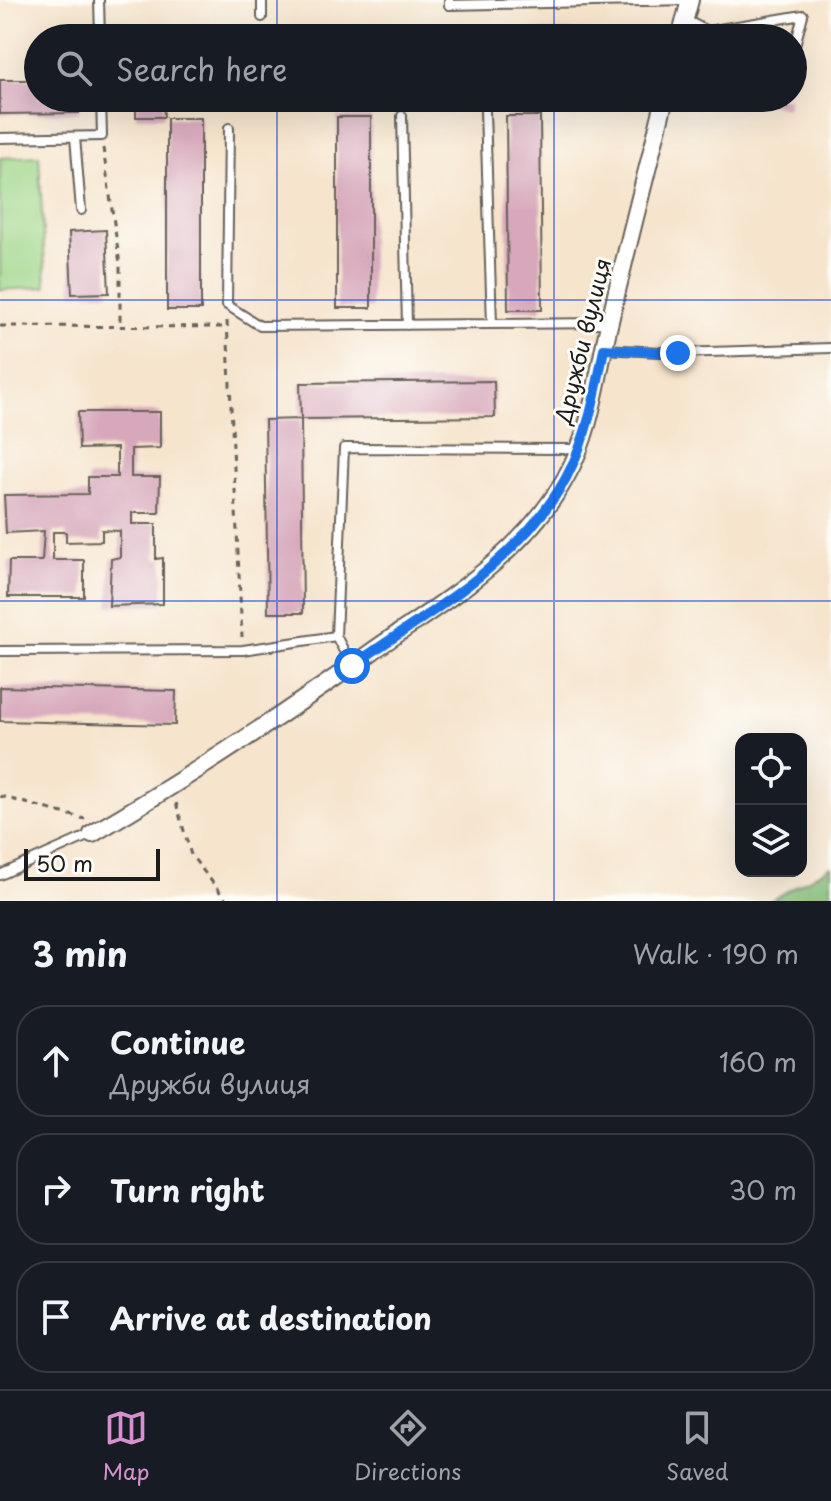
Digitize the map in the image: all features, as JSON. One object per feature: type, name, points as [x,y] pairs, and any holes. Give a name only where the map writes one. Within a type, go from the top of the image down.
[{"type":"street","points":[[684,24],[690,0]]},
{"type":"street","name":"Дружби вулиця","points":[[99,830],[171,788],[487,571],[550,504],[578,449],[596,394],[609,323],[662,112]]},
{"type":"lane","points":[[99,0],[100,24]]},
{"type":"lane","points":[[262,0],[262,17]]},
{"type":"lane","points":[[449,0],[449,5],[690,0]]},
{"type":"lane","points":[[749,24],[803,15],[801,24]]},
{"type":"lane","points":[[685,19],[694,24]]},
{"type":"lane","points":[[0,138],[102,136],[101,112]]},
{"type":"lane","points":[[485,112],[492,324]]},
{"type":"lane","points":[[402,116],[407,325]]},
{"type":"lane","points":[[229,128],[227,305],[260,326],[609,323]]},
{"type":"lane","points":[[75,137],[81,210]]},
{"type":"lane","points":[[604,349],[678,353],[831,348]]},
{"type":"lane","points":[[352,666],[336,636],[344,448],[578,449]]},
{"type":"lane","points":[[0,651],[243,650],[336,636]]},
{"type":"lane","points":[[0,875],[99,830]]},
{"type":"path","points":[[102,136],[120,264],[120,327]]},
{"type":"path","points":[[227,305],[243,650]]},
{"type":"path","points":[[0,326],[228,327]]},
{"type":"path","points":[[171,788],[191,855],[227,901]]},
{"type":"path","points":[[0,796],[99,830]]},
{"type":"green space","points":[[39,156],[46,287],[0,290],[0,158]]},
{"type":"green space","points":[[831,866],[831,901],[770,901]]},
{"type":"building","points":[[0,80],[24,80],[24,112],[79,112],[79,113],[0,114]]},
{"type":"building","points":[[136,112],[164,112],[164,117],[136,117]]},
{"type":"building","points":[[506,116],[540,116],[542,310],[508,310]]},
{"type":"building","points":[[337,117],[371,117],[371,308],[337,308]]},
{"type":"building","points":[[167,118],[201,118],[201,310],[167,310]]},
{"type":"building","points":[[106,230],[109,293],[72,294],[69,232]]},
{"type":"building","points":[[494,381],[495,417],[301,419],[300,383]]},
{"type":"building","points":[[78,412],[160,412],[160,448],[131,449],[131,477],[160,477],[159,513],[132,513],[132,524],[156,524],[156,559],[163,558],[163,604],[109,606],[111,559],[120,557],[120,531],[102,530],[102,541],[66,542],[66,532],[53,532],[53,560],[84,560],[84,597],[8,597],[9,561],[42,561],[44,531],[6,533],[4,495],[88,494],[88,477],[117,477],[117,448],[79,449]]},
{"type":"building","points":[[301,419],[303,613],[268,613],[265,420]]},
{"type":"building","points":[[0,687],[176,691],[175,725],[0,721]]},
{"type":"route","points":[[352,666],[487,571],[550,504],[567,476],[578,449],[596,394],[604,349],[678,353]]}]
